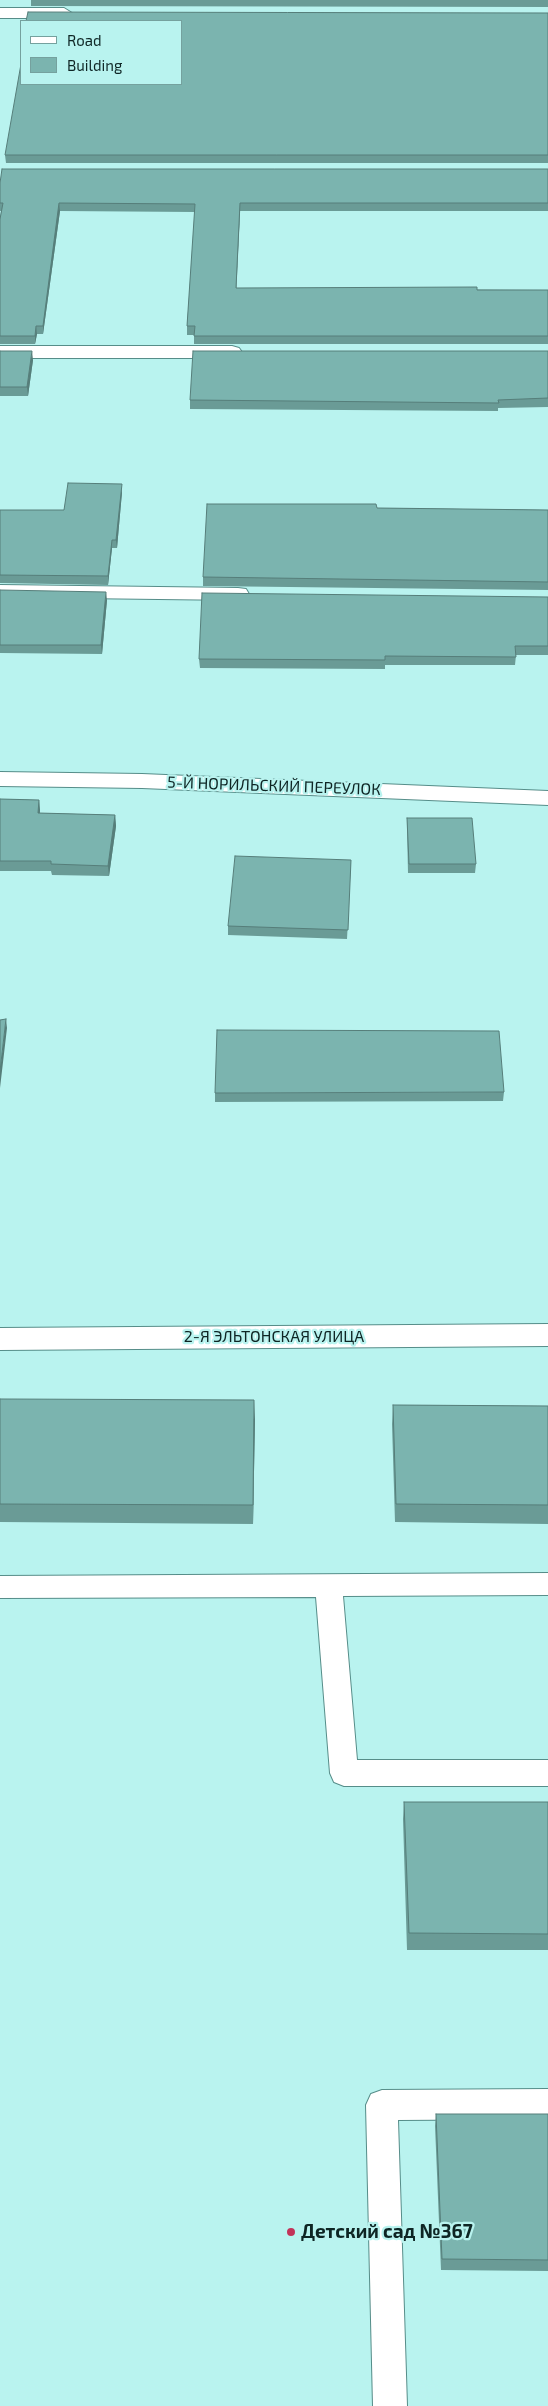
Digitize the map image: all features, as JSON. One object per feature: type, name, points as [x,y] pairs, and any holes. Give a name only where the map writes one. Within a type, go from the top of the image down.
[{"type":"street","points":[[0,13],[80,13]]},
{"type":"street","points":[[0,352],[249,352]]},
{"type":"street","points":[[0,591],[259,594]]},
{"type":"street","name":"5-Й НОРИЛЬСКИЙ ПЕРЕУЛОК","points":[[0,779],[142,781],[548,798]]},
{"type":"street","name":"2-Я ЭЛЬТОНСКАЯ УЛИЦА","points":[[0,1338],[548,1335]]},
{"type":"lane","points":[[0,1587],[548,1584]]},
{"type":"lane","points":[[329,1585],[344,1774],[548,1774]]},
{"type":"lane","points":[[390,2406],[382,2105],[548,2104]]},
{"type":"building","points":[[28,12],[548,13],[548,155],[5,155],[20,70],[20,85],[182,85],[182,20],[26,20]]},
{"type":"building","points":[[2,169],[548,169],[548,203],[240,203],[236,288],[477,287],[477,290],[548,290],[548,336],[194,336],[195,326],[187,326],[195,204],[59,203],[43,326],[36,326],[35,336],[0,336],[0,219],[3,203],[0,203],[0,183]]},
{"type":"building","points":[[0,351],[32,351],[27,387],[0,387]]},
{"type":"building","points":[[193,351],[548,351],[548,398],[498,400],[499,403],[190,400]]},
{"type":"building","points":[[68,483],[122,484],[116,540],[112,540],[108,576],[0,575],[0,510],[64,510]]},
{"type":"building","points":[[207,504],[376,504],[377,508],[548,510],[548,582],[203,577]]},
{"type":"building","points":[[0,590],[106,592],[101,645],[0,645]]},
{"type":"building","points":[[202,593],[548,597],[548,646],[515,646],[516,657],[385,656],[385,660],[199,659]]},
{"type":"building","points":[[0,799],[39,800],[38,813],[115,815],[108,866],[51,864],[51,861],[0,861]]},
{"type":"building","points":[[407,818],[472,818],[476,864],[409,864]]},
{"type":"building","points":[[235,856],[351,860],[348,930],[228,926]]},
{"type":"building","points":[[6,1019],[0,1071],[0,1020]]},
{"type":"building","points":[[217,1030],[499,1031],[504,1092],[215,1093]]},
{"type":"building","points":[[0,1399],[254,1400],[253,1505],[0,1504]]},
{"type":"building","points":[[393,1405],[548,1406],[548,1505],[396,1504]]},
{"type":"building","points":[[404,1802],[548,1802],[548,1934],[409,1933]]},
{"type":"building","points":[[436,2114],[548,2114],[548,2260],[442,2259]]},
{"type":"place","name":"Детский сад №367","points":[[291,2232]]}]
